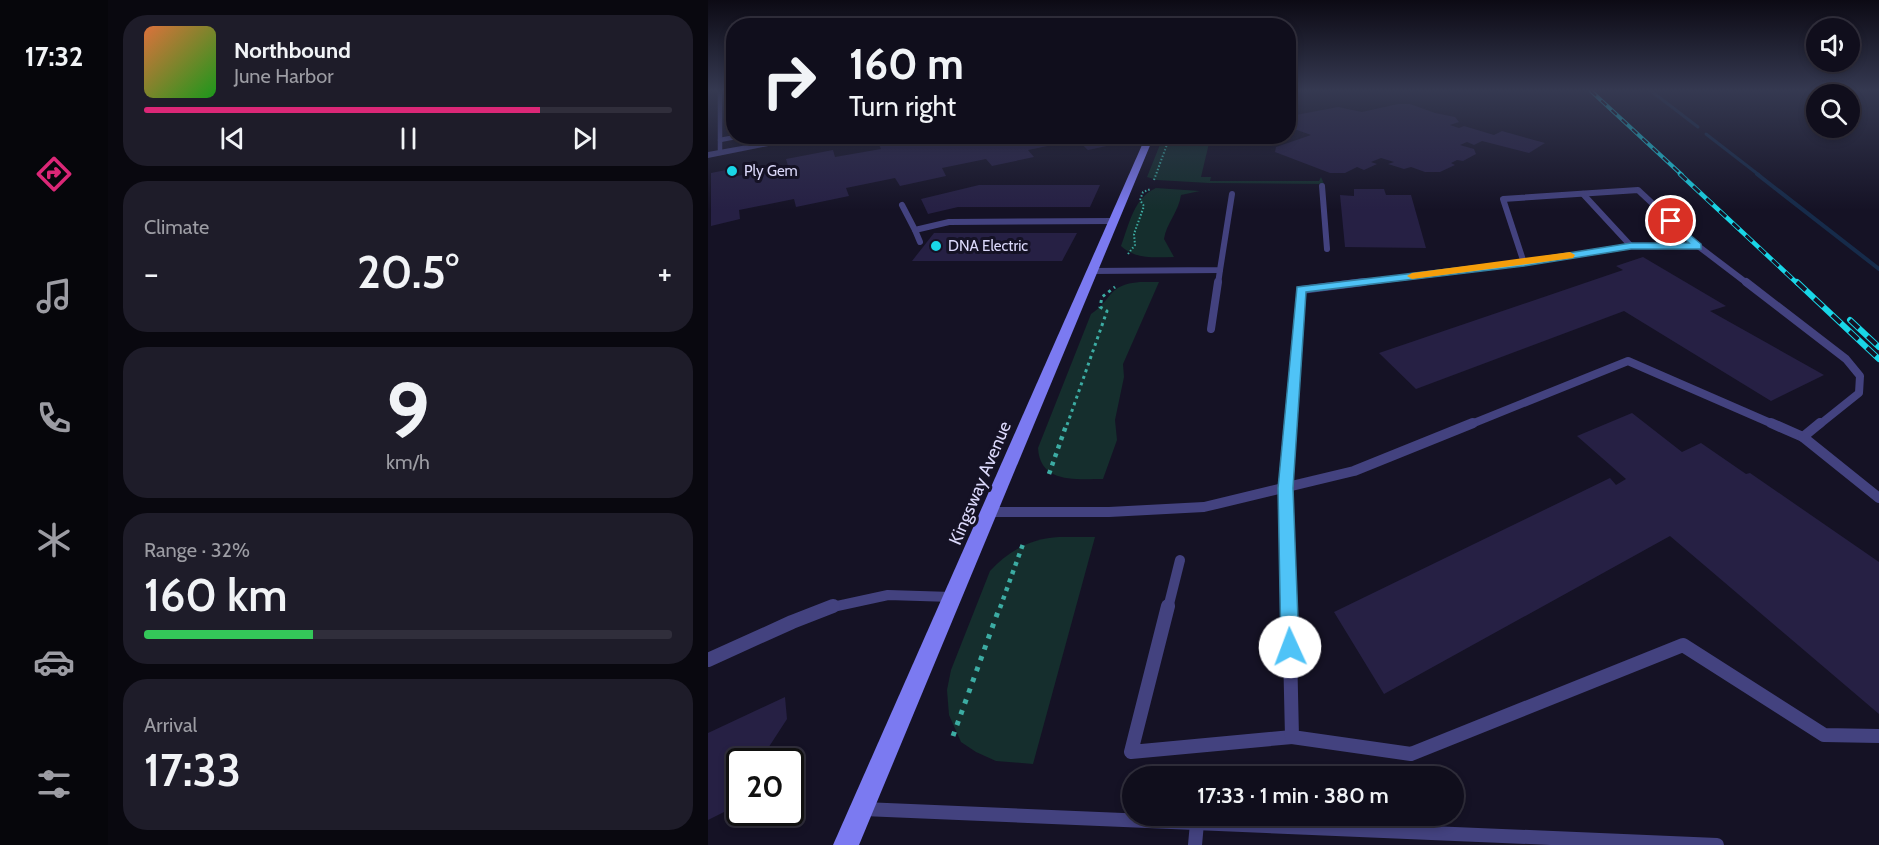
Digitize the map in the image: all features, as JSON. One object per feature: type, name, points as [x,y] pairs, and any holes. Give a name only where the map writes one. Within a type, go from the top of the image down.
[{"type":"main road","name":"Kingsway Avenue","points":[[846,845],[1147,144]]},
{"type":"street","points":[[708,155],[770,144]]},
{"type":"lane","points":[[720,130],[720,153]]},
{"type":"lane","points":[[720,140],[726,139]]},
{"type":"lane","points":[[1322,186],[1327,249]]},
{"type":"lane","points":[[1524,263],[1503,199],[1638,190],[1698,246],[1846,359],[1860,376],[1859,393],[1803,437]]},
{"type":"lane","points":[[1211,329],[1232,194]]},
{"type":"lane","points":[[1583,194],[1631,246]]},
{"type":"lane","points":[[902,205],[920,242]]},
{"type":"lane","points":[[915,230],[949,222],[1113,221]]},
{"type":"lane","points":[[1292,737],[1286,488],[1301,290],[1524,263],[1631,246],[1698,246]]},
{"type":"lane","points":[[1092,270],[1220,270]]},
{"type":"lane","points":[[989,512],[1109,512],[1204,507],[1286,488],[1354,471],[1628,361],[1803,437],[1879,498]]},
{"type":"lane","points":[[1180,560],[1131,752],[1292,737],[1411,754],[1683,645],[1824,735],[1879,736]]},
{"type":"lane","points":[[708,660],[847,602],[913,593],[952,597]]},
{"type":"lane","points":[[861,808],[1122,819]]},
{"type":"lane","points":[[1195,845],[1197,826]]},
{"type":"lane","points":[[1268,826],[1718,845]]},
{"type":"path","points":[[1154,180],[1167,144]]},
{"type":"path","points":[[1128,254],[1135,245],[1134,234],[1144,206],[1140,200],[1143,192],[1150,189]]},
{"type":"path","points":[[1048,474],[1107,311],[1100,307],[1102,297],[1115,287]]},
{"type":"path","points":[[953,736],[1023,544]]},
{"type":"green space","points":[[1160,144],[1209,144],[1201,177],[1211,177],[1210,181],[1319,181],[1321,177],[1324,184],[1209,183],[1157,180],[1147,177]]},
{"type":"green space","points":[[1156,188],[1200,191],[1181,195],[1178,207],[1167,228],[1164,239],[1174,257],[1140,256],[1121,246],[1137,205],[1142,198]]},
{"type":"green space","points":[[1140,282],[1159,282],[1123,364],[1124,377],[1115,420],[1117,440],[1103,479],[1072,479],[1053,474],[1040,460],[1038,448],[1091,314],[1116,289]]},
{"type":"green space","points":[[1059,537],[1095,537],[1033,764],[996,761],[961,742],[949,715],[947,690],[951,670],[990,571],[1005,557],[1021,547],[1039,540]]},
{"type":"building","points":[[1298,130],[1479,130],[1494,135],[1502,131],[1545,143],[1529,153],[1482,141],[1474,145],[1467,142],[1460,145],[1474,149],[1476,154],[1463,161],[1457,160],[1451,163],[1455,165],[1440,172],[1425,172],[1411,167],[1404,169],[1388,164],[1394,162],[1381,158],[1371,162],[1377,164],[1364,170],[1357,167],[1345,173],[1330,173],[1275,152],[1276,147],[1296,144],[1296,140],[1311,135]]},
{"type":"building","points":[[879,144],[1057,144],[1028,150],[1034,157],[992,166],[986,159],[942,168],[946,176],[900,186],[895,178],[846,188],[849,196],[796,207],[794,199],[739,210],[740,219],[711,226],[711,173],[736,168],[737,176],[788,166],[786,159],[833,150],[835,157],[881,149]]},
{"type":"building","points":[[1081,144],[1116,144],[1088,150]]},
{"type":"building","points":[[979,185],[1100,185],[1090,207],[958,207],[928,214],[921,199]]},
{"type":"building","points":[[1354,189],[1384,189],[1386,195],[1411,195],[1426,248],[1345,247],[1340,195],[1354,196]]},
{"type":"building","points":[[934,233],[1077,233],[1062,261],[912,261]]},
{"type":"building","points":[[1643,257],[1726,306],[1710,311],[1824,375],[1771,401],[1624,311],[1416,389],[1379,353],[1623,270],[1616,266]]},
{"type":"building","points":[[1632,413],[1682,452],[1701,443],[1746,474],[1750,473],[1879,562],[1879,714],[1670,536],[1384,694],[1334,612],[1610,478],[1616,485],[1626,479],[1577,436]]},
{"type":"building","points":[[785,697],[787,719],[768,748],[726,748],[726,811],[708,820],[708,733]]},
{"type":"waterway","points":[[1706,134],[1759,175]]},
{"type":"waterway","points":[[1757,174],[1879,269]]},
{"type":"railway","points":[[1634,130],[1682,175]]},
{"type":"railway","points":[[1680,174],[1798,284]]},
{"type":"railway","points":[[1797,282],[1879,359]]},
{"type":"railway","points":[[1850,320],[1879,347]]},
{"type":"slow traffic","points":[[1412,276],[1524,263],[1570,255]]},
{"type":"place","name":"Ply Gem","points":[[732,171]]},
{"type":"place","name":"DNA Electric","points":[[936,246]]},
{"type":"route","points":[[1290,647],[1286,488],[1301,290],[1524,263],[1631,246],[1698,246],[1671,221]]}]
